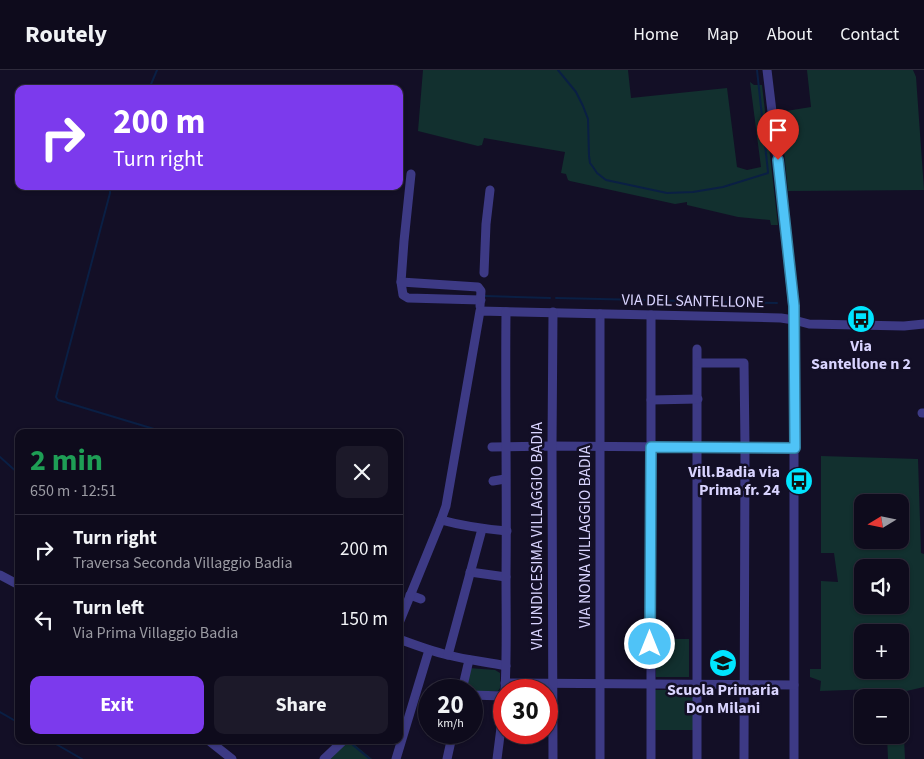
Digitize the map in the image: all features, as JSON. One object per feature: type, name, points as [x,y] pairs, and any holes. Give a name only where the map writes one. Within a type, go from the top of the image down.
[{"type":"street","points":[[767,70],[794,320],[794,759]]},
{"type":"street","points":[[411,174],[404,241],[402,293],[406,298],[481,300]]},
{"type":"street","points":[[484,273],[486,224],[490,190]]},
{"type":"street","points":[[401,282],[478,286],[481,291],[480,311],[446,506],[403,613]]},
{"type":"street","name":"VIA DEL SANTELLONE","points":[[480,311],[781,318],[809,324],[904,326],[924,324]]},
{"type":"street","points":[[505,679],[506,312]]},
{"type":"street","name":"VIA UNDICESIMA VILLAGGIO BADIA","points":[[553,312],[553,679]]},
{"type":"street","name":"VIA NONA VILLAGGIO BADIA","points":[[600,314],[600,759]]},
{"type":"street","points":[[651,315],[651,759]]},
{"type":"street","name":"VIA DEL SANTELLONE","points":[[904,326],[924,331]]},
{"type":"street","points":[[697,349],[697,759]]},
{"type":"street","points":[[698,362],[744,363],[744,759]]},
{"type":"street","points":[[651,400],[698,399]]},
{"type":"street","points":[[492,447],[795,448]]},
{"type":"street","points":[[493,481],[505,480]]},
{"type":"street","points":[[441,520],[482,529],[506,531]]},
{"type":"street","points":[[448,655],[482,529]]},
{"type":"street","points":[[470,572],[506,577]]},
{"type":"street","points":[[0,575],[15,583]]},
{"type":"street","points":[[410,595],[421,599]]},
{"type":"street","points":[[403,640],[448,655],[506,666]]},
{"type":"street","points":[[403,736],[429,650]]},
{"type":"street","points":[[465,679],[469,660]]},
{"type":"street","points":[[558,684],[794,685]]},
{"type":"street","points":[[213,744],[232,759]]},
{"type":"street","points":[[324,759],[339,744]]},
{"type":"street","points":[[396,759],[401,744]]},
{"type":"street","points":[[447,759],[450,744]]},
{"type":"street","points":[[497,759],[499,744]]},
{"type":"street","name":"VIA UNDICESIMA VILLAGGIO BADIA","points":[[553,744],[553,759]]},
{"type":"green space","points":[[423,70],[628,70],[631,98],[727,88],[737,167],[747,170],[761,167],[750,82],[754,85],[762,85],[778,225],[771,225],[770,220],[738,217],[687,205],[687,202],[675,204],[570,181],[566,174],[561,173],[565,152],[484,138],[482,145],[478,146],[418,131]]},
{"type":"green space","points":[[807,70],[913,70],[916,77],[924,190],[788,191],[780,112],[811,107]]},
{"type":"green space","points":[[821,456],[918,459],[921,553],[924,554],[924,687],[909,690],[854,689],[820,691],[821,681],[810,677],[810,669],[821,669],[821,581],[838,582],[834,553],[821,553]]},
{"type":"green space","points":[[656,639],[689,639],[689,677],[656,677]]},
{"type":"green space","points":[[469,668],[495,670],[500,673],[500,679],[493,679],[493,691],[483,691],[483,679],[466,679]]},
{"type":"green space","points":[[654,690],[693,690],[693,730],[654,730]]},
{"type":"green space","points":[[345,744],[354,744],[372,759],[329,759]]},
{"type":"green space","points":[[887,744],[904,744],[905,759],[888,759]]},
{"type":"waterway","points":[[151,85],[157,70]]},
{"type":"waterway","points":[[558,70],[576,92],[583,106],[588,119],[590,163],[597,173],[606,180],[667,193],[693,192],[723,187],[768,173]]},
{"type":"waterway","points":[[757,70],[768,172]]},
{"type":"waterway","points":[[110,190],[56,397],[58,400],[154,429]]},
{"type":"waterway","points":[[485,296],[550,298]]},
{"type":"waterway","points":[[556,298],[777,303]]},
{"type":"waterway","points":[[0,457],[15,470]]},
{"type":"waterway","points":[[0,712],[15,721]]},
{"type":"waterway","points":[[56,744],[82,759]]},
{"type":"waterway","points":[[352,744],[370,759]]},
{"type":"place","name":"Via Santellone n 2","points":[[861,319]]},
{"type":"place","name":"Vill.Badia via Prima fr. 24","points":[[799,481]]},
{"type":"place","name":"Scuola Primaria Don Milani","points":[[723,663]]},
{"type":"route","points":[[650,644],[651,447],[795,448],[794,306],[778,160]]}]
